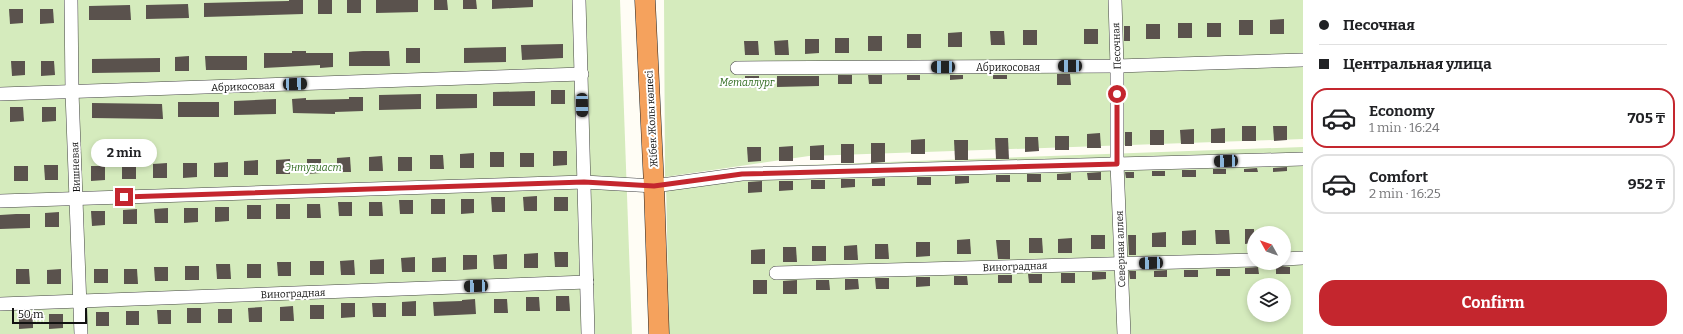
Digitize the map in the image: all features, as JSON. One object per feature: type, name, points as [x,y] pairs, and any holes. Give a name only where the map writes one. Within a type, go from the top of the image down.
[{"type":"highway","name":"Жібек Жолы көшесі","points":[[645,0],[654,186],[659,334]]},
{"type":"street","name":"Вишневая","points":[[72,0],[72,92],[81,301],[81,334]]},
{"type":"street","points":[[579,0],[588,334]]},
{"type":"street","name":"Песочная","points":[[1115,0],[1117,164]]},
{"type":"street","name":"Абрикосовая","points":[[737,68],[1117,66],[1303,60]]},
{"type":"street","name":"Абрикосовая","points":[[0,94],[582,74]]},
{"type":"street","points":[[0,201],[584,182],[654,186],[742,174],[1303,158]]},
{"type":"street","name":"Северная аллея","points":[[1117,164],[1124,334]]},
{"type":"street","points":[[1291,259],[1303,258]]},
{"type":"street","name":"Виноградная","points":[[776,273],[1247,260]]},
{"type":"street","name":"Виноградная","points":[[0,304],[587,282]]},
{"type":"green space","name":"Энтузиаст","points":[[0,0],[620,0],[632,334],[0,334]]},
{"type":"green space","name":"Металлург","points":[[664,0],[1303,0],[1303,139],[809,156],[665,177]]},
{"type":"green space","points":[[1303,147],[1303,334],[669,334],[666,181],[777,166]]},
{"type":"building","points":[[303,0],[303,14],[204,17],[204,3]]},
{"type":"building","points":[[318,0],[332,0],[332,14],[318,14]]},
{"type":"building","points":[[347,0],[361,0],[361,13],[347,13]]},
{"type":"building","points":[[376,0],[418,0],[418,12],[376,13]]},
{"type":"building","points":[[434,0],[447,0],[448,10],[434,10]]},
{"type":"building","points":[[463,0],[476,0],[477,9],[463,9]]},
{"type":"building","points":[[492,0],[533,0],[533,7],[492,9]]},
{"type":"building","points":[[188,4],[189,18],[146,19],[146,5]]},
{"type":"building","points":[[130,5],[131,20],[89,20],[89,6]]},
{"type":"building","points":[[9,9],[23,9],[23,23],[10,24]]},
{"type":"building","points":[[40,9],[53,9],[54,23],[40,24]]},
{"type":"building","points":[[1284,19],[1284,34],[1270,34],[1270,20]]},
{"type":"building","points":[[1239,20],[1253,20],[1253,35],[1239,35]]},
{"type":"building","points":[[1178,23],[1192,23],[1192,38],[1178,38]]},
{"type":"building","points":[[1207,23],[1221,23],[1221,37],[1207,37]]},
{"type":"building","points":[[1146,24],[1160,24],[1160,39],[1146,39]]},
{"type":"building","points":[[1124,26],[1130,26],[1130,41],[1124,41]]},
{"type":"building","points":[[1084,29],[1098,29],[1098,44],[1084,44]]},
{"type":"building","points":[[1023,30],[1037,30],[1037,45],[1023,45]]},
{"type":"building","points":[[990,31],[1004,31],[1005,45],[991,45]]},
{"type":"building","points":[[962,32],[962,47],[948,47],[948,33]]},
{"type":"building","points":[[907,34],[921,34],[921,48],[907,48]]},
{"type":"building","points":[[868,36],[882,36],[882,51],[868,51]]},
{"type":"building","points":[[835,38],[849,38],[849,53],[835,53]]},
{"type":"building","points":[[805,39],[819,39],[819,53],[805,54]]},
{"type":"building","points":[[788,40],[789,55],[775,55],[774,41]]},
{"type":"building","points":[[744,41],[758,41],[759,55],[745,55]]},
{"type":"building","points":[[563,44],[563,58],[522,60],[521,45]]},
{"type":"building","points":[[506,47],[506,62],[464,63],[464,48]]},
{"type":"building","points":[[406,48],[420,48],[420,63],[406,63]]},
{"type":"building","points":[[292,51],[306,51],[306,53],[333,53],[333,67],[320,68],[320,65],[264,68],[264,53],[292,53]]},
{"type":"building","points":[[389,51],[390,66],[349,66],[349,52]]},
{"type":"building","points":[[189,56],[189,71],[175,71],[175,57]]},
{"type":"building","points":[[205,56],[247,56],[247,70],[206,70]]},
{"type":"building","points":[[160,58],[160,72],[92,73],[92,59]]},
{"type":"building","points":[[11,61],[25,61],[25,75],[12,76]]},
{"type":"building","points":[[41,61],[54,61],[55,75],[41,76]]},
{"type":"building","points":[[1057,74],[1070,74],[1071,85],[1057,85]]},
{"type":"building","points":[[838,75],[852,75],[852,84],[838,84]]},
{"type":"building","points":[[868,75],[882,75],[882,84],[869,84]]},
{"type":"building","points":[[907,75],[920,75],[920,80],[907,80]]},
{"type":"building","points":[[950,75],[963,75],[963,79],[950,80]]},
{"type":"building","points":[[993,75],[1007,75],[1007,79],[993,79]]},
{"type":"building","points":[[745,76],[759,76],[759,88],[745,88]]},
{"type":"building","points":[[777,76],[819,76],[819,86],[777,87]]},
{"type":"building","points":[[551,90],[565,90],[565,104],[551,104]]},
{"type":"building","points":[[535,91],[535,106],[493,106],[493,92]]},
{"type":"building","points":[[421,94],[421,109],[379,110],[379,95]]},
{"type":"building","points":[[436,94],[477,94],[477,108],[436,109]]},
{"type":"building","points":[[349,97],[363,97],[363,111],[335,112],[335,114],[293,113],[292,99],[349,99]]},
{"type":"building","points":[[276,99],[276,114],[234,115],[234,101]]},
{"type":"building","points":[[178,102],[219,102],[219,117],[178,117]]},
{"type":"building","points":[[92,103],[162,104],[163,119],[92,118]]},
{"type":"building","points":[[10,107],[23,107],[24,121],[10,122]]},
{"type":"building","points":[[42,107],[56,107],[56,121],[42,122]]},
{"type":"building","points":[[1242,126],[1256,126],[1256,141],[1242,141]]},
{"type":"building","points":[[1273,126],[1287,126],[1287,140],[1274,141]]},
{"type":"building","points":[[1225,128],[1225,143],[1211,143],[1211,129]]},
{"type":"building","points":[[1194,129],[1194,144],[1181,144],[1180,130]]},
{"type":"building","points":[[1150,130],[1164,130],[1164,145],[1150,145]]},
{"type":"building","points":[[1125,132],[1132,132],[1132,146],[1125,146]]},
{"type":"building","points":[[1100,133],[1101,148],[1087,148],[1087,134]]},
{"type":"building","points":[[1055,136],[1069,136],[1069,150],[1055,150]]},
{"type":"building","points":[[1025,137],[1038,137],[1039,151],[1025,152]]},
{"type":"building","points":[[995,138],[1008,138],[1009,159],[996,159]]},
{"type":"building","points":[[925,139],[925,154],[911,154],[911,140]]},
{"type":"building","points":[[954,140],[968,140],[968,160],[955,160]]},
{"type":"building","points":[[871,143],[885,143],[885,162],[871,163]]},
{"type":"building","points":[[841,144],[854,144],[854,163],[841,163]]},
{"type":"building","points":[[824,145],[824,160],[810,160],[810,146]]},
{"type":"building","points":[[793,146],[793,161],[779,161],[779,147]]},
{"type":"building","points":[[747,147],[761,147],[761,161],[748,162]]},
{"type":"building","points":[[553,151],[567,151],[567,165],[553,166]]},
{"type":"building","points":[[490,152],[504,152],[504,167],[490,167]]},
{"type":"building","points":[[474,153],[474,168],[460,168],[460,154]]},
{"type":"building","points":[[520,153],[534,153],[534,167],[520,167]]},
{"type":"building","points":[[430,155],[443,155],[444,169],[430,169]]},
{"type":"building","points":[[382,156],[383,171],[369,171],[369,157]]},
{"type":"building","points":[[350,157],[351,172],[337,172],[337,158]]},
{"type":"building","points":[[398,157],[412,157],[412,171],[398,171]]},
{"type":"building","points":[[290,159],[290,174],[276,174],[276,160]]},
{"type":"building","points":[[307,159],[321,159],[321,173],[307,174]]},
{"type":"building","points":[[258,160],[258,175],[244,175],[244,161]]},
{"type":"building","points":[[228,162],[228,177],[214,177],[214,163]]},
{"type":"building","points":[[167,163],[167,178],[153,178],[153,164]]},
{"type":"building","points":[[183,163],[197,163],[197,177],[183,178]]},
{"type":"building","points":[[44,165],[58,165],[58,180],[45,180]]},
{"type":"building","points":[[122,165],[136,165],[136,179],[122,179]]},
{"type":"building","points":[[14,166],[28,166],[28,181],[14,181]]},
{"type":"building","points":[[91,166],[105,166],[105,180],[91,181]]},
{"type":"building","points":[[1287,167],[1287,171],[1273,172],[1273,168]]},
{"type":"building","points":[[1257,168],[1258,172],[1244,172],[1244,169]]},
{"type":"building","points":[[1213,169],[1226,169],[1226,174],[1213,174]]},
{"type":"building","points":[[1182,170],[1196,170],[1196,177],[1182,177]]},
{"type":"building","points":[[1152,171],[1165,171],[1165,176],[1152,176]]},
{"type":"building","points":[[1101,172],[1101,180],[1088,180],[1087,173]]},
{"type":"building","points":[[1125,172],[1134,172],[1134,178],[1126,178]]},
{"type":"building","points":[[1071,173],[1071,180],[1057,180],[1057,174]]},
{"type":"building","points":[[1027,174],[1041,174],[1041,182],[1027,182]]},
{"type":"building","points":[[996,175],[1010,175],[1010,182],[996,182]]},
{"type":"building","points":[[955,176],[969,176],[969,183],[955,184]]},
{"type":"building","points":[[917,177],[931,177],[931,185],[917,185]]},
{"type":"building","points":[[885,178],[885,186],[872,186],[872,179]]},
{"type":"building","points":[[841,179],[855,179],[855,187],[841,188]]},
{"type":"building","points":[[811,180],[825,180],[825,189],[811,189]]},
{"type":"building","points":[[762,181],[762,192],[748,193],[748,182]]},
{"type":"building","points":[[779,181],[793,181],[793,190],[779,191]]},
{"type":"building","points":[[537,196],[537,211],[524,211],[523,197]]},
{"type":"building","points":[[491,197],[505,197],[505,212],[492,212]]},
{"type":"building","points":[[554,197],[568,197],[568,211],[554,211]]},
{"type":"building","points":[[431,199],[445,199],[445,214],[431,214]]},
{"type":"building","points":[[461,199],[474,199],[474,213],[461,214]]},
{"type":"building","points":[[399,200],[413,200],[413,214],[400,214]]},
{"type":"building","points":[[338,202],[352,202],[352,216],[339,216]]},
{"type":"building","points":[[369,202],[382,202],[383,216],[369,216]]},
{"type":"building","points":[[276,204],[290,204],[290,219],[276,219]]},
{"type":"building","points":[[307,204],[320,204],[321,218],[307,218]]},
{"type":"building","points":[[247,205],[261,205],[261,219],[247,219]]},
{"type":"building","points":[[215,207],[229,207],[229,221],[215,222]]},
{"type":"building","points":[[168,208],[168,223],[155,223],[154,209]]},
{"type":"building","points":[[184,208],[198,208],[198,222],[184,223]]},
{"type":"building","points":[[137,209],[137,224],[123,224],[123,210]]},
{"type":"building","points":[[91,211],[105,211],[105,225],[92,226]]},
{"type":"building","points":[[59,212],[59,227],[45,227],[45,213]]},
{"type":"building","points":[[30,214],[30,228],[0,229],[0,215]]},
{"type":"building","points":[[1245,229],[1247,229],[1247,244],[1245,244]]},
{"type":"building","points":[[1196,230],[1196,245],[1182,245],[1182,231]]},
{"type":"building","points":[[1215,230],[1229,230],[1230,244],[1216,244]]},
{"type":"building","points":[[1166,232],[1166,247],[1152,247],[1152,233]]},
{"type":"building","points":[[1091,235],[1105,235],[1105,249],[1091,249]]},
{"type":"building","points":[[1128,235],[1136,235],[1136,255],[1129,255]]},
{"type":"building","points":[[1029,238],[1042,238],[1043,253],[1029,253]]},
{"type":"building","points":[[1072,238],[1072,253],[1058,253],[1058,239]]},
{"type":"building","points":[[970,239],[971,254],[957,254],[957,240]]},
{"type":"building","points":[[996,240],[1010,240],[1010,259],[998,259]]},
{"type":"building","points":[[916,242],[930,242],[930,256],[916,257]]},
{"type":"building","points":[[875,244],[888,244],[889,259],[875,259]]},
{"type":"building","points":[[857,245],[858,260],[844,260],[844,246]]},
{"type":"building","points":[[812,246],[826,246],[826,261],[812,261]]},
{"type":"building","points":[[783,247],[796,247],[797,262],[783,262]]},
{"type":"building","points":[[765,249],[765,264],[751,264],[751,250]]},
{"type":"building","points":[[554,252],[568,252],[568,267],[555,267]]},
{"type":"building","points":[[538,253],[538,268],[524,268],[524,254]]},
{"type":"building","points":[[507,254],[507,269],[494,269],[493,255]]},
{"type":"building","points":[[463,255],[477,255],[477,269],[463,270]]},
{"type":"building","points":[[415,257],[415,272],[402,272],[401,258]]},
{"type":"building","points":[[446,257],[446,272],[432,272],[432,258]]},
{"type":"building","points":[[384,259],[384,274],[370,274],[370,260]]},
{"type":"building","points":[[354,260],[355,275],[341,275],[340,261]]},
{"type":"building","points":[[310,261],[324,261],[324,275],[310,275]]},
{"type":"building","points":[[277,262],[291,262],[291,276],[278,276]]},
{"type":"building","points":[[216,264],[230,264],[231,279],[217,279]]},
{"type":"building","points":[[247,264],[261,264],[261,278],[247,278]]},
{"type":"building","points":[[185,266],[199,266],[199,280],[185,280]]},
{"type":"building","points":[[154,267],[168,267],[168,281],[155,281]]},
{"type":"building","points":[[1245,268],[1247,268],[1247,270],[1258,270],[1259,274],[1245,274]]},
{"type":"building","points":[[16,269],[29,269],[30,284],[16,284]]},
{"type":"building","points":[[61,269],[61,284],[47,284],[47,270]]},
{"type":"building","points":[[94,269],[108,269],[108,283],[94,283]]},
{"type":"building","points":[[124,269],[137,269],[138,284],[124,284]]},
{"type":"building","points":[[1216,269],[1230,269],[1230,276],[1216,276]]},
{"type":"building","points":[[1167,270],[1167,277],[1154,277],[1154,271]]},
{"type":"building","points":[[1184,270],[1198,270],[1198,277],[1184,277]]},
{"type":"building","points":[[1276,270],[1290,270],[1290,274],[1276,274]]},
{"type":"building","points":[[1129,271],[1136,271],[1136,279],[1130,279]]},
{"type":"building","points":[[1092,272],[1106,272],[1106,279],[1092,280]]},
{"type":"building","points":[[1061,273],[1075,273],[1075,283],[1061,283]]},
{"type":"building","points":[[1028,274],[1042,274],[1042,283],[1029,283]]},
{"type":"building","points":[[998,275],[1012,275],[1012,283],[998,283]]},
{"type":"building","points":[[954,276],[967,276],[968,285],[954,285]]},
{"type":"building","points":[[916,277],[930,277],[930,286],[916,287]]},
{"type":"building","points":[[875,278],[889,278],[889,289],[876,289]]},
{"type":"building","points":[[845,279],[858,279],[859,289],[845,290]]},
{"type":"building","points":[[753,280],[767,280],[767,294],[753,294]]},
{"type":"building","points":[[797,280],[797,294],[783,294],[783,281]]},
{"type":"building","points":[[816,280],[829,280],[830,290],[816,290]]},
{"type":"building","points":[[556,296],[569,296],[570,311],[556,311]]},
{"type":"building","points":[[526,297],[539,297],[540,311],[526,311]]},
{"type":"building","points":[[475,299],[476,314],[434,316],[433,302]]},
{"type":"building","points":[[494,299],[507,299],[508,313],[494,313]]},
{"type":"building","points":[[416,301],[416,316],[402,316],[402,302]]},
{"type":"building","points":[[341,303],[355,303],[355,317],[341,318]]},
{"type":"building","points":[[372,303],[386,303],[386,317],[373,317]]},
{"type":"building","points":[[310,305],[324,305],[324,319],[310,319]]},
{"type":"building","points":[[293,306],[294,321],[280,321],[280,307]]},
{"type":"building","points":[[262,307],[262,322],[249,322],[248,308]]},
{"type":"building","points":[[187,308],[201,308],[201,323],[187,323]]},
{"type":"building","points":[[218,309],[232,309],[232,323],[218,323]]},
{"type":"building","points":[[157,310],[171,310],[171,324],[158,324]]},
{"type":"building","points":[[126,311],[139,311],[139,325],[126,325]]},
{"type":"building","points":[[96,312],[109,312],[109,326],[96,326]]},
{"type":"building","points":[[19,314],[33,314],[33,328],[19,329]]},
{"type":"building","points":[[49,314],[63,314],[63,328],[49,329]]},
{"type":"route","points":[[124,197],[584,182],[654,186],[742,174],[1117,164],[1117,94]]}]
